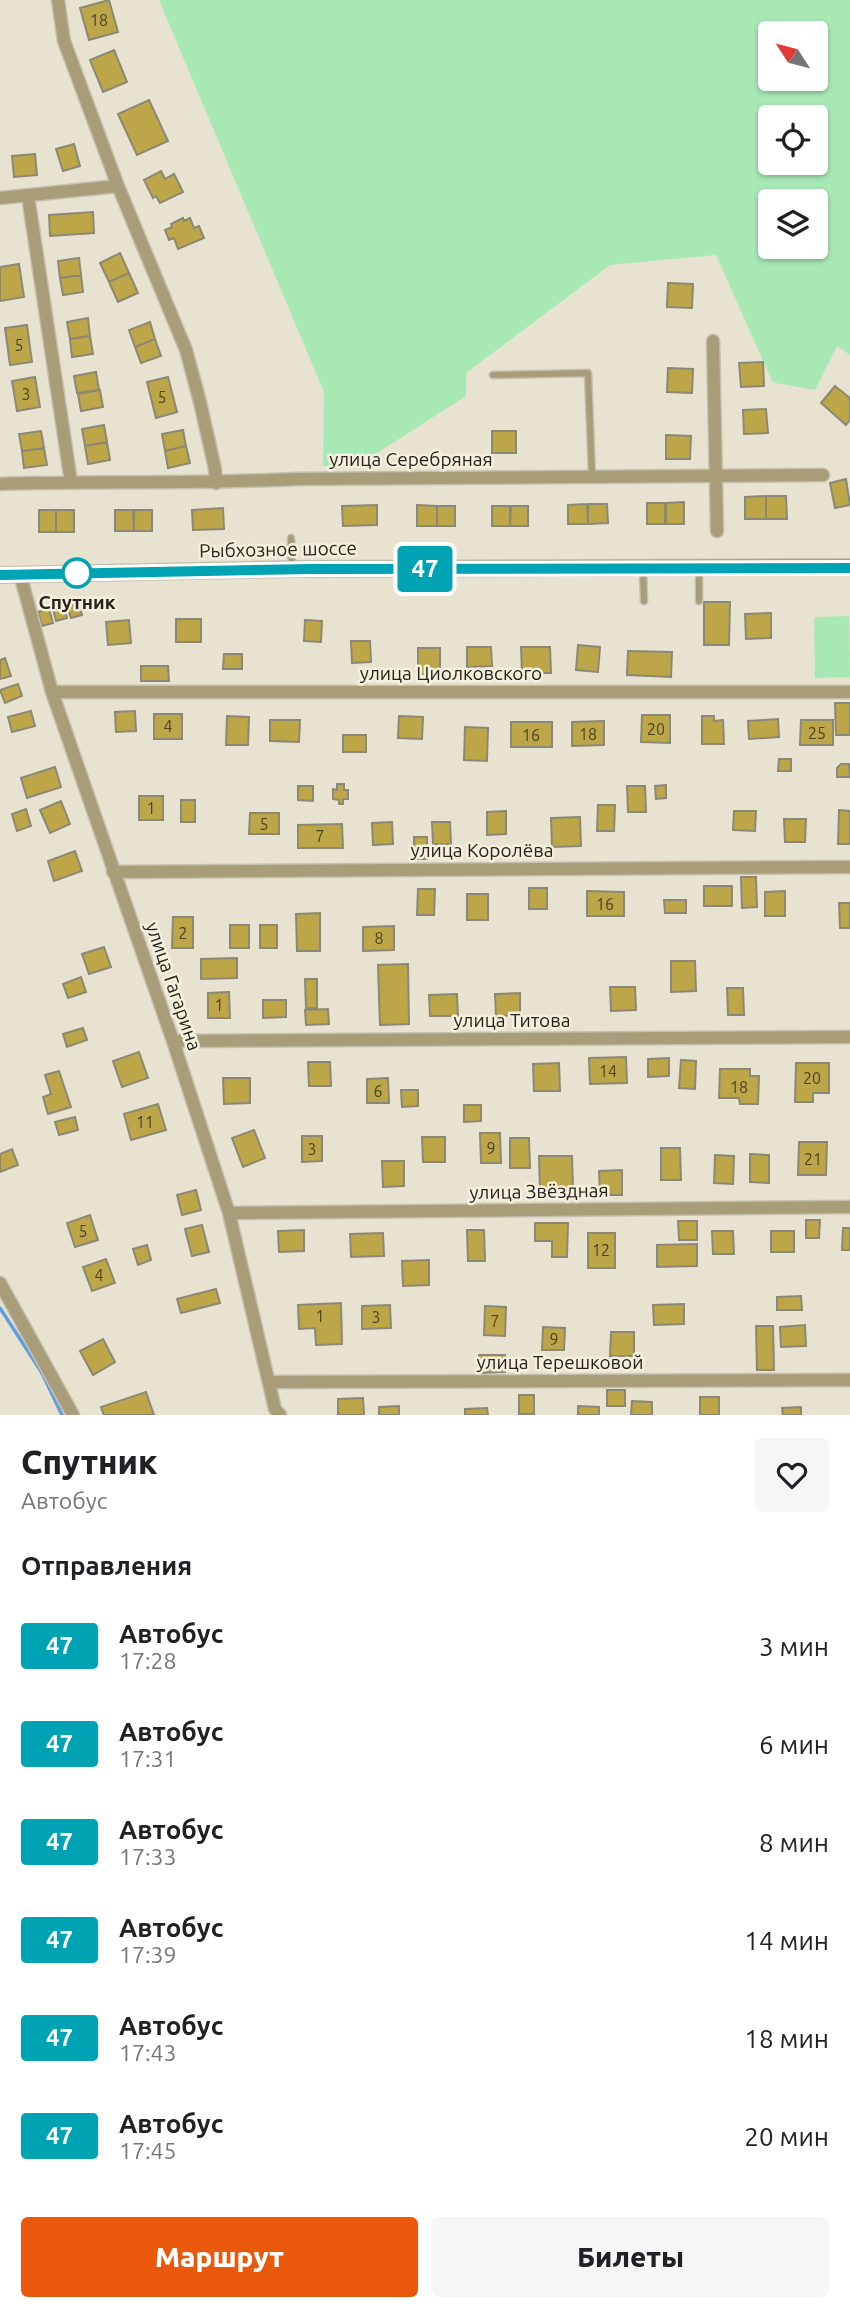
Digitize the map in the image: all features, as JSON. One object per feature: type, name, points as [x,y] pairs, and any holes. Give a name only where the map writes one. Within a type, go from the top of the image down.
[{"type":"street","points":[[58,0],[64,41],[118,186],[186,350],[215,469],[216,483]]},
{"type":"street","points":[[0,198],[118,186]]},
{"type":"street","points":[[28,196],[71,482]]},
{"type":"street","points":[[713,341],[717,531]]},
{"type":"street","name":"улица Серебряная","points":[[0,484],[822,475]]},
{"type":"street","name":"Рыбхозное шоссе","points":[[0,575],[292,569],[850,568]]},
{"type":"street","name":"улица Гагарина","points":[[20,573],[52,692],[173,1041],[229,1213],[275,1409],[280,1415]]},
{"type":"street","name":"улица Циолковского","points":[[52,692],[850,692]]},
{"type":"street","name":"улица Королёва","points":[[113,872],[850,867]]},
{"type":"street","name":"улица Титова","points":[[173,1041],[850,1037]]},
{"type":"street","name":"улица Звёздная","points":[[229,1213],[850,1207]]},
{"type":"street","points":[[0,1283],[73,1415]]},
{"type":"street","name":"улица Терешковой","points":[[270,1382],[850,1380]]},
{"type":"lane","points":[[493,375],[588,373],[592,477]]},
{"type":"lane","points":[[291,538],[292,569]]},
{"type":"lane","points":[[643,568],[644,601]]},
{"type":"lane","points":[[699,568],[699,601]]},
{"type":"green space","points":[[159,0],[850,0],[850,355],[837,346],[815,390],[772,381],[716,255],[610,265],[466,373],[466,396],[357,466],[323,466],[324,392]]},
{"type":"green space","points":[[849,616],[850,677],[815,678],[814,617]]},
{"type":"building","points":[[109,0],[118,32],[89,40],[80,8]]},
{"type":"building","points":[[114,50],[127,82],[103,92],[90,60]]},
{"type":"building","points":[[149,100],[168,141],[137,155],[118,114]]},
{"type":"building","points":[[74,144],[80,166],[63,171],[56,149]]},
{"type":"building","points":[[35,154],[37,175],[14,177],[12,156]]},
{"type":"building","points":[[161,171],[165,179],[174,174],[183,192],[160,203],[156,196],[153,198],[144,180]]},
{"type":"building","points":[[93,212],[94,233],[50,236],[49,215]]},
{"type":"building","points":[[183,218],[184,221],[190,218],[194,228],[199,226],[204,238],[178,249],[174,238],[169,240],[165,230]]},
{"type":"building","points":[[120,253],[129,273],[109,282],[100,263]]},
{"type":"building","points":[[79,258],[81,275],[60,278],[58,261]]},
{"type":"building","points":[[19,264],[24,297],[0,301],[0,267]]},
{"type":"building","points":[[129,273],[138,293],[118,302],[109,282]]},
{"type":"building","points":[[81,275],[83,292],[63,295],[60,278]]},
{"type":"building","points":[[668,283],[693,284],[692,308],[667,307]]},
{"type":"building","points":[[88,318],[90,336],[70,339],[67,322]]},
{"type":"building","points":[[150,322],[155,339],[135,347],[129,330]]},
{"type":"building","points":[[27,325],[32,362],[10,365],[5,328]]},
{"type":"building","points":[[90,336],[93,354],[72,357],[70,339]]},
{"type":"building","points":[[155,339],[161,356],[141,363],[135,347]]},
{"type":"building","points":[[763,362],[764,386],[741,387],[739,363]]},
{"type":"building","points":[[668,368],[693,369],[692,393],[667,392]]},
{"type":"building","points":[[96,372],[99,390],[77,393],[74,376]]},
{"type":"building","points":[[35,377],[40,407],[17,411],[12,381]]},
{"type":"building","points":[[168,377],[177,412],[156,418],[147,382]]},
{"type":"building","points":[[835,386],[850,398],[850,420],[846,425],[821,403]]},
{"type":"building","points":[[100,390],[103,407],[81,411],[78,394]]},
{"type":"building","points":[[766,409],[768,433],[744,434],[743,410]]},
{"type":"building","points":[[104,425],[107,442],[85,446],[82,429]]},
{"type":"building","points":[[183,430],[186,446],[165,451],[162,434]]},
{"type":"building","points":[[41,431],[44,448],[22,451],[19,434]]},
{"type":"building","points":[[492,431],[516,431],[516,453],[492,453]]},
{"type":"building","points":[[666,435],[691,436],[690,459],[666,459]]},
{"type":"building","points":[[107,442],[110,460],[88,464],[85,446]]},
{"type":"building","points":[[186,446],[190,463],[168,468],[165,451]]},
{"type":"building","points":[[44,448],[47,465],[24,468],[22,451]]},
{"type":"building","points":[[846,479],[850,505],[835,508],[830,483]]},
{"type":"building","points":[[766,496],[766,519],[745,519],[745,497]]},
{"type":"building","points":[[766,496],[786,496],[787,519],[766,519]]},
{"type":"building","points":[[684,502],[684,524],[666,524],[666,503]]},
{"type":"building","points":[[647,503],[665,503],[665,524],[647,524]]},
{"type":"building","points":[[587,504],[588,524],[568,524],[568,505]]},
{"type":"building","points":[[588,504],[607,504],[608,523],[588,524]]},
{"type":"building","points":[[377,505],[377,525],[343,526],[342,506]]},
{"type":"building","points":[[417,505],[437,506],[437,526],[417,526]]},
{"type":"building","points":[[437,506],[455,506],[455,526],[437,526]]},
{"type":"building","points":[[492,506],[510,506],[510,526],[492,526]]},
{"type":"building","points":[[511,506],[528,506],[528,526],[510,526]]},
{"type":"building","points":[[223,508],[224,529],[193,530],[192,510]]},
{"type":"building","points":[[39,510],[56,510],[56,532],[39,532]]},
{"type":"building","points":[[56,510],[74,510],[74,532],[56,532]]},
{"type":"building","points":[[115,510],[133,510],[134,531],[115,531]]},
{"type":"building","points":[[134,510],[152,510],[152,531],[134,531]]},
{"type":"building","points":[[704,602],[730,602],[729,645],[704,645]]},
{"type":"building","points":[[79,603],[82,615],[71,618],[67,606]]},
{"type":"building","points":[[64,606],[67,618],[56,621],[53,609]]},
{"type":"building","points":[[49,609],[53,623],[42,626],[38,612]]},
{"type":"building","points":[[771,613],[771,638],[746,639],[745,614]]},
{"type":"building","points":[[176,619],[201,619],[201,642],[176,642]]},
{"type":"building","points":[[129,620],[131,643],[108,645],[106,622]]},
{"type":"building","points":[[305,620],[322,621],[321,642],[304,641]]},
{"type":"building","points":[[351,641],[370,641],[371,662],[352,663]]},
{"type":"building","points":[[578,645],[600,647],[598,672],[576,670]]},
{"type":"building","points":[[467,647],[491,647],[492,666],[467,667]]},
{"type":"building","points":[[521,647],[550,647],[551,673],[522,673]]},
{"type":"building","points":[[418,648],[440,648],[440,674],[418,674]]},
{"type":"building","points":[[628,651],[672,652],[671,677],[627,675]]},
{"type":"building","points":[[224,654],[242,654],[242,669],[223,669]]},
{"type":"building","points":[[5,658],[11,676],[0,679],[0,660]]},
{"type":"building","points":[[141,666],[168,666],[169,681],[141,681]]},
{"type":"building","points":[[18,684],[22,696],[5,703],[0,690]]},
{"type":"building","points":[[835,703],[850,703],[850,735],[836,735]]},
{"type":"building","points":[[31,711],[35,726],[12,732],[8,717]]},
{"type":"building","points":[[135,711],[136,731],[116,732],[115,712]]},
{"type":"building","points":[[154,714],[182,714],[182,739],[154,739]]},
{"type":"building","points":[[642,715],[670,715],[670,743],[641,742]]},
{"type":"building","points":[[227,716],[249,717],[248,745],[226,745]]},
{"type":"building","points":[[399,716],[423,717],[422,739],[398,738]]},
{"type":"building","points":[[702,716],[714,716],[714,721],[723,720],[724,744],[702,744]]},
{"type":"building","points":[[778,719],[779,737],[749,739],[748,721]]},
{"type":"building","points":[[270,720],[300,720],[299,742],[270,741]]},
{"type":"building","points":[[801,720],[833,720],[833,745],[800,745]]},
{"type":"building","points":[[604,721],[604,745],[572,746],[572,722]]},
{"type":"building","points":[[511,722],[552,722],[552,747],[511,747]]},
{"type":"building","points":[[465,727],[488,728],[487,761],[464,760]]},
{"type":"building","points":[[343,735],[366,735],[366,752],[343,752]]},
{"type":"building","points":[[779,759],[791,759],[791,771],[778,771]]},
{"type":"building","points":[[841,764],[849,764],[850,777],[837,777],[837,768]]},
{"type":"building","points":[[55,767],[61,787],[27,798],[21,778]]},
{"type":"building","points":[[337,784],[344,784],[344,790],[348,790],[348,799],[343,799],[343,804],[333,799],[333,789],[337,790]]},
{"type":"building","points":[[666,785],[666,798],[656,799],[655,786]]},
{"type":"building","points":[[298,786],[313,786],[313,801],[298,800]]},
{"type":"building","points":[[627,786],[645,786],[646,812],[628,812]]},
{"type":"building","points":[[139,796],[163,796],[163,820],[139,820]]},
{"type":"building","points":[[181,800],[195,800],[195,822],[181,822]]},
{"type":"building","points":[[61,801],[70,824],[50,833],[40,810]]},
{"type":"building","points":[[598,805],[615,805],[614,831],[597,831]]},
{"type":"building","points":[[26,809],[31,826],[17,831],[12,814]]},
{"type":"building","points":[[839,810],[850,811],[850,844],[838,844]]},
{"type":"building","points":[[506,811],[506,834],[487,835],[487,812]]},
{"type":"building","points":[[734,811],[756,811],[755,831],[733,830]]},
{"type":"building","points":[[250,813],[279,813],[279,834],[249,834]]},
{"type":"building","points":[[580,817],[581,846],[552,847],[551,818]]},
{"type":"building","points":[[784,819],[806,819],[805,842],[785,842]]},
{"type":"building","points":[[392,822],[393,844],[373,845],[372,823]]},
{"type":"building","points":[[432,822],[450,822],[451,844],[433,844]]},
{"type":"building","points":[[342,824],[343,848],[298,848],[298,825]]},
{"type":"building","points":[[414,837],[427,837],[427,859],[414,859]]},
{"type":"building","points":[[75,851],[82,871],[54,881],[48,861]]},
{"type":"building","points":[[741,877],[756,877],[757,907],[742,908]]},
{"type":"building","points":[[704,886],[732,886],[732,906],[704,906]]},
{"type":"building","points":[[529,888],[547,888],[547,909],[529,909]]},
{"type":"building","points":[[418,889],[435,889],[434,915],[417,915]]},
{"type":"building","points":[[587,891],[624,892],[624,916],[587,916]]},
{"type":"building","points":[[785,891],[785,916],[765,916],[765,892]]},
{"type":"building","points":[[467,894],[488,894],[488,920],[467,920]]},
{"type":"building","points":[[664,900],[686,900],[686,913],[665,913]]},
{"type":"building","points":[[839,903],[850,903],[850,928],[840,928]]},
{"type":"building","points":[[320,913],[320,951],[297,951],[296,914]]},
{"type":"building","points":[[173,917],[193,917],[193,948],[172,948]]},
{"type":"building","points":[[230,925],[249,925],[249,948],[230,948]]},
{"type":"building","points":[[260,925],[277,925],[277,948],[260,948]]},
{"type":"building","points":[[394,926],[394,950],[363,951],[363,927]]},
{"type":"building","points":[[104,947],[111,967],[89,974],[82,954]]},
{"type":"building","points":[[237,958],[237,978],[201,979],[201,959]]},
{"type":"building","points":[[671,961],[695,961],[696,991],[671,992]]},
{"type":"building","points":[[408,964],[409,1024],[380,1025],[378,965]]},
{"type":"building","points":[[81,977],[86,992],[68,998],[63,984]]},
{"type":"building","points":[[305,979],[317,979],[317,1008],[306,1008]]},
{"type":"building","points":[[610,987],[635,987],[636,1010],[611,1011]]},
{"type":"building","points":[[727,988],[743,988],[744,1015],[728,1015]]},
{"type":"building","points":[[229,992],[230,1018],[208,1018],[208,993]]},
{"type":"building","points":[[520,993],[520,1015],[496,1016],[495,994]]},
{"type":"building","points":[[457,994],[458,1016],[430,1016],[429,995]]},
{"type":"building","points":[[263,1000],[286,1000],[286,1017],[263,1018]]},
{"type":"building","points":[[328,1009],[329,1024],[306,1025],[305,1010]]},
{"type":"building","points":[[83,1028],[87,1040],[67,1047],[63,1034]]},
{"type":"building","points":[[139,1052],[148,1078],[122,1087],[113,1061]]},
{"type":"building","points":[[626,1057],[627,1083],[590,1084],[589,1058]]},
{"type":"building","points":[[669,1058],[669,1076],[648,1077],[648,1059]]},
{"type":"building","points":[[681,1060],[696,1061],[695,1089],[679,1088]]},
{"type":"building","points":[[308,1062],[330,1062],[331,1086],[309,1086]]},
{"type":"building","points":[[559,1063],[560,1091],[534,1091],[533,1064]]},
{"type":"building","points":[[796,1063],[829,1063],[829,1093],[813,1093],[813,1102],[795,1102]]},
{"type":"building","points":[[720,1069],[750,1069],[750,1076],[759,1076],[758,1104],[740,1104],[739,1098],[719,1098]]},
{"type":"building","points":[[59,1071],[71,1107],[48,1114],[43,1097],[51,1094],[45,1075]]},
{"type":"building","points":[[223,1078],[250,1078],[250,1103],[224,1104]]},
{"type":"building","points":[[388,1078],[389,1103],[367,1103],[367,1079]]},
{"type":"building","points":[[401,1090],[418,1090],[418,1106],[402,1107]]},
{"type":"building","points":[[158,1104],[166,1130],[131,1140],[124,1114]]},
{"type":"building","points":[[464,1105],[481,1105],[481,1121],[464,1122]]},
{"type":"building","points":[[75,1117],[78,1130],[59,1135],[55,1122]]},
{"type":"building","points":[[254,1130],[265,1158],[243,1167],[232,1138]]},
{"type":"building","points":[[480,1133],[500,1133],[501,1163],[481,1163]]},
{"type":"building","points":[[302,1136],[322,1136],[322,1161],[302,1162]]},
{"type":"building","points":[[422,1137],[445,1137],[445,1162],[423,1162]]},
{"type":"building","points":[[510,1138],[529,1138],[530,1168],[510,1168]]},
{"type":"building","points":[[799,1142],[827,1142],[826,1175],[798,1175]]},
{"type":"building","points":[[661,1148],[680,1148],[681,1180],[661,1180]]},
{"type":"building","points":[[12,1149],[18,1165],[0,1172],[0,1154]]},
{"type":"building","points":[[750,1154],[769,1155],[769,1183],[750,1182]]},
{"type":"building","points":[[715,1155],[734,1156],[733,1184],[714,1183]]},
{"type":"building","points":[[539,1156],[572,1156],[573,1188],[540,1189]]},
{"type":"building","points":[[382,1161],[404,1161],[404,1186],[383,1187]]},
{"type":"building","points":[[622,1170],[622,1195],[600,1195],[599,1171]]},
{"type":"building","points":[[196,1190],[201,1210],[182,1215],[177,1195]]},
{"type":"building","points":[[90,1215],[98,1240],[75,1247],[67,1223]]},
{"type":"building","points":[[806,1220],[820,1220],[819,1238],[806,1238]]},
{"type":"building","points":[[678,1221],[697,1221],[697,1240],[679,1240]]},
{"type":"building","points":[[535,1223],[568,1223],[567,1257],[552,1257],[552,1241],[535,1241]]},
{"type":"building","points":[[202,1225],[209,1252],[192,1256],[185,1229]]},
{"type":"building","points":[[843,1228],[850,1228],[850,1250],[842,1250]]},
{"type":"building","points":[[304,1230],[304,1251],[279,1252],[278,1231]]},
{"type":"building","points":[[467,1230],[484,1230],[485,1261],[468,1261]]},
{"type":"building","points":[[712,1231],[733,1231],[734,1254],[713,1254]]},
{"type":"building","points":[[771,1231],[794,1231],[794,1252],[771,1252]]},
{"type":"building","points":[[383,1233],[384,1256],[351,1257],[350,1234]]},
{"type":"building","points":[[588,1233],[615,1233],[615,1268],[588,1268]]},
{"type":"building","points":[[697,1244],[697,1266],[657,1267],[657,1245]]},
{"type":"building","points":[[147,1245],[151,1260],[138,1265],[133,1249]]},
{"type":"building","points":[[106,1259],[115,1283],[92,1291],[83,1267]]},
{"type":"building","points":[[429,1260],[429,1285],[403,1286],[402,1261]]},
{"type":"building","points":[[216,1289],[220,1303],[181,1313],[177,1299]]},
{"type":"building","points":[[801,1296],[802,1310],[777,1310],[777,1297]]},
{"type":"building","points":[[341,1303],[342,1344],[316,1345],[315,1328],[299,1329],[298,1305]]},
{"type":"building","points":[[684,1304],[684,1324],[654,1325],[653,1305]]},
{"type":"building","points":[[390,1305],[391,1328],[362,1329],[362,1306]]},
{"type":"building","points":[[485,1306],[506,1307],[505,1336],[484,1335]]},
{"type":"building","points":[[805,1325],[806,1346],[781,1347],[780,1327]]},
{"type":"building","points":[[756,1326],[773,1326],[774,1370],[757,1370]]},
{"type":"building","points":[[543,1327],[565,1328],[564,1350],[542,1350]]},
{"type":"building","points":[[611,1332],[634,1332],[634,1356],[610,1356]]},
{"type":"building","points":[[103,1339],[115,1362],[93,1375],[80,1351]]},
{"type":"building","points":[[479,1355],[505,1355],[505,1372],[480,1373]]},
{"type":"building","points":[[607,1390],[625,1390],[625,1406],[607,1406]]},
{"type":"building","points":[[146,1392],[154,1415],[104,1415],[101,1407]]},
{"type":"building","points":[[519,1395],[534,1395],[534,1414],[519,1414]]},
{"type":"building","points":[[700,1397],[719,1397],[719,1415],[700,1415]]},
{"type":"building","points":[[363,1398],[364,1415],[338,1415],[338,1399]]},
{"type":"building","points":[[632,1401],[652,1402],[652,1415],[631,1415]]},
{"type":"building","points":[[399,1406],[399,1415],[379,1415],[379,1407]]},
{"type":"building","points":[[578,1406],[599,1407],[599,1415],[578,1415]]},
{"type":"building","points":[[801,1407],[801,1415],[783,1415],[782,1408]]},
{"type":"building","points":[[487,1408],[488,1415],[465,1415],[465,1409]]},
{"type":"waterway","points":[[0,1308],[42,1373],[62,1415]]},
{"type":"bus line","name":"47","points":[[0,575],[311,569],[850,568]]},
{"type":"place","name":"Спутник","points":[[77,573]]}]
